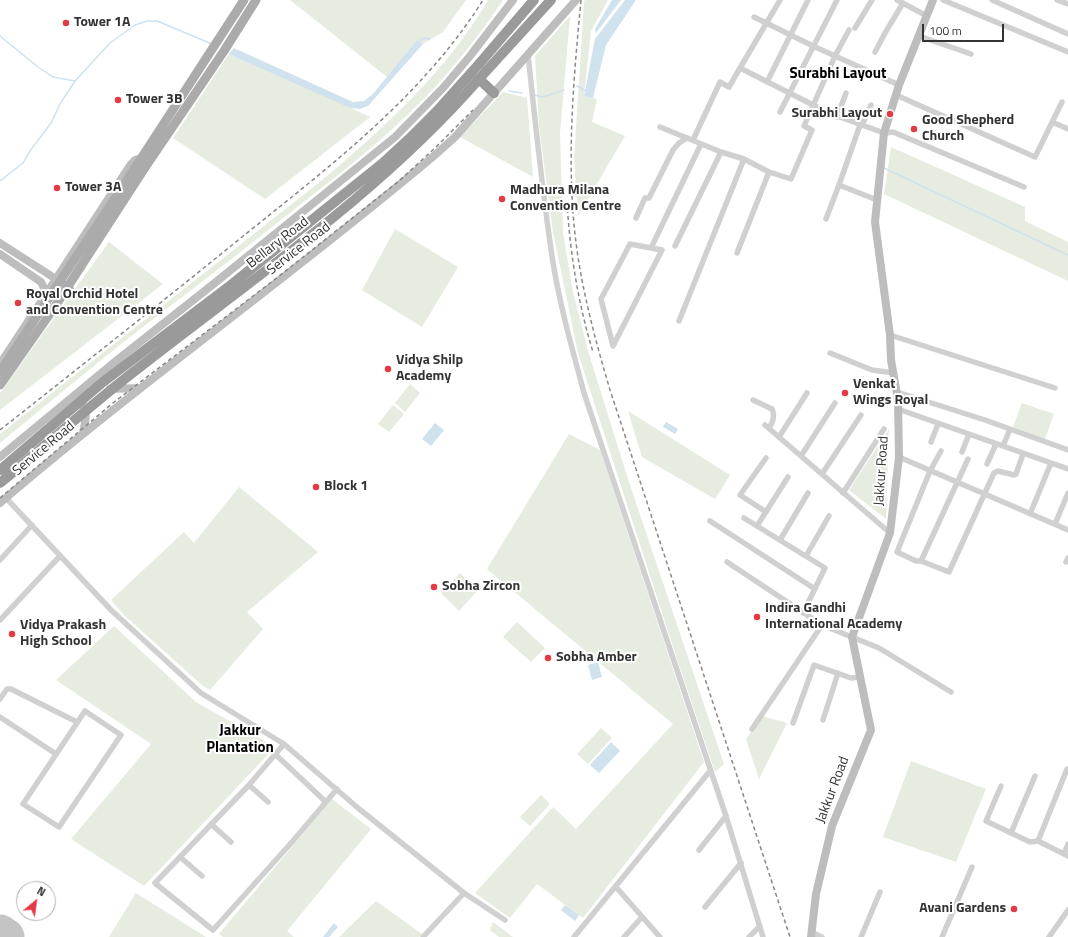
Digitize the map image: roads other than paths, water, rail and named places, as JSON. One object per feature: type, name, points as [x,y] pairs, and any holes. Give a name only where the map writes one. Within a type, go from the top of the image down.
[{"type":"highway","name":"Bellary Road","points":[[0,470],[103,382],[231,285],[383,163],[436,112],[534,0]]},
{"type":"highway","name":"Bellary Road","points":[[0,483],[130,374],[278,261],[384,174],[423,139],[551,0]]},
{"type":"highway","points":[[479,79],[494,93]]},
{"type":"main road","points":[[0,385],[64,294],[155,154],[208,65],[214,47],[244,0]]},
{"type":"main road","points":[[0,372],[141,158],[208,65],[224,51],[256,0]]},
{"type":"main road","points":[[235,15],[243,21]]},
{"type":"street","points":[[0,457],[111,365],[395,137],[443,88],[470,56],[513,0]]},
{"type":"street","points":[[693,140],[720,82],[729,87],[780,0]]},
{"type":"street","points":[[766,82],[808,0]]},
{"type":"street","points":[[780,112],[837,0]]},
{"type":"street","points":[[855,28],[872,0]]},
{"type":"street","points":[[897,0],[927,16]]},
{"type":"street","name":"Jakkur Road","points":[[811,935],[816,894],[832,826],[870,730],[852,637],[890,533],[899,457],[897,392],[891,360],[890,335],[875,222],[884,133],[899,85],[933,0]]},
{"type":"street","points":[[943,0],[1068,52]]},
{"type":"street","points":[[992,0],[1032,16],[1068,34]]},
{"type":"street","points":[[1057,0],[1068,4]]},
{"type":"street","name":"Service Road","points":[[3,500],[83,433],[294,270],[396,188],[455,137],[574,3]]},
{"type":"street","points":[[875,52],[884,33],[903,3]]},
{"type":"street","points":[[754,17],[813,46],[899,85]]},
{"type":"street","points":[[660,127],[722,152],[744,159],[769,172],[791,179],[812,130],[804,126],[835,56],[849,30]]},
{"type":"street","points":[[919,36],[971,54]]},
{"type":"street","points":[[528,54],[552,257],[572,350],[584,393],[726,816],[763,937]]},
{"type":"street","points":[[740,68],[790,94],[838,116],[884,133],[893,132],[1024,187]]},
{"type":"street","points":[[838,116],[846,93]]},
{"type":"street","points":[[896,95],[1036,157],[1062,102]]},
{"type":"street","points":[[826,219],[840,185],[861,125],[871,105]]},
{"type":"street","points":[[1052,122],[1068,129]]},
{"type":"street","points":[[636,218],[644,198],[649,198],[673,150],[679,143],[687,138]]},
{"type":"street","points":[[651,248],[701,144]]},
{"type":"street","points":[[675,246],[722,152]]},
{"type":"street","points":[[0,390],[70,289],[152,164],[155,154]]},
{"type":"street","points":[[0,364],[131,164],[141,158]]},
{"type":"street","points":[[679,321],[744,159]]},
{"type":"street","points":[[737,253],[769,172]]},
{"type":"street","points":[[840,185],[877,200]]},
{"type":"street","points":[[0,243],[70,289]]},
{"type":"street","points":[[630,244],[651,248],[662,250],[612,346],[601,299],[630,244]]},
{"type":"street","points":[[0,254],[41,282],[46,292],[46,303]]},
{"type":"street","points":[[890,335],[1055,388]]},
{"type":"street","points":[[830,353],[872,370],[894,373]]},
{"type":"street","points":[[111,365],[100,380],[102,386],[105,388],[114,389],[140,388]]},
{"type":"street","points":[[897,392],[1010,429],[1068,450]]},
{"type":"street","points":[[779,437],[807,393]]},
{"type":"street","points":[[753,400],[772,409],[773,422],[767,427],[890,533]]},
{"type":"street","points":[[61,407],[78,402],[84,406],[86,411],[83,433]]},
{"type":"street","points":[[801,456],[835,403]]},
{"type":"street","points":[[898,410],[1068,469]]},
{"type":"street","points":[[822,474],[862,415]]},
{"type":"street","points":[[931,442],[938,424]]},
{"type":"street","points":[[843,493],[884,429]]},
{"type":"street","points":[[1003,446],[1010,429]]},
{"type":"street","points":[[962,452],[969,434]]},
{"type":"street","points":[[987,464],[996,444]]},
{"type":"street","points":[[941,451],[930,471],[897,552],[916,561],[921,561],[949,572],[974,520],[994,473],[998,471],[1014,475],[1016,474],[1023,454]]},
{"type":"street","points":[[899,457],[1068,530]]},
{"type":"street","points":[[766,458],[740,495],[766,512]]},
{"type":"street","points":[[921,561],[968,459]]},
{"type":"street","points":[[1030,514],[1051,463]]},
{"type":"street","points":[[757,526],[788,477]]},
{"type":"street","points":[[780,540],[808,493]]},
{"type":"street","points":[[1055,524],[1068,493]]},
{"type":"street","points":[[3,500],[32,525],[111,610],[201,693],[284,744],[336,789],[464,893],[505,920]]},
{"type":"street","points":[[806,556],[829,516]]},
{"type":"street","points":[[744,518],[825,568],[803,613]]},
{"type":"street","points":[[710,521],[815,589]]},
{"type":"street","points":[[0,560],[32,525]]},
{"type":"street","points":[[0,620],[60,556]]},
{"type":"street","points":[[727,562],[822,625],[879,648],[951,692]]},
{"type":"street","points":[[752,729],[822,625]]},
{"type":"street","points":[[793,723],[814,665],[851,678],[860,677]]},
{"type":"street","points":[[823,720],[838,673]]},
{"type":"street","points":[[0,699],[7,689],[11,689],[77,722]]},
{"type":"street","points":[[85,711],[121,735],[59,827],[23,804],[56,754],[85,711]]},
{"type":"street","points":[[0,717],[56,754]]},
{"type":"street","points":[[284,744],[249,785],[155,883],[213,930],[292,842],[336,789]]},
{"type":"street","points":[[275,754],[326,802]]},
{"type":"street","points":[[1038,841],[1067,769]]},
{"type":"street","points":[[574,937],[710,771]]},
{"type":"street","points":[[1011,833],[1035,776]]},
{"type":"street","points":[[249,785],[268,802]]},
{"type":"street","points":[[1001,786],[986,821],[1030,842],[1038,841],[1066,855],[1068,844]]},
{"type":"street","points":[[699,850],[726,816]]},
{"type":"street","points":[[211,824],[231,842]]},
{"type":"street","points":[[180,857],[202,876]]},
{"type":"street","points":[[705,907],[741,863]]},
{"type":"street","points":[[942,937],[972,867]]},
{"type":"street","points":[[616,887],[660,937]]},
{"type":"street","points":[[861,937],[880,892]]},
{"type":"street","points":[[423,937],[464,893]]},
{"type":"street","points":[[1049,937],[1068,910]]},
{"type":"street","points":[[624,937],[642,917]]},
{"type":"street","points":[[749,937],[760,926]]},
{"type":"street","points":[[811,935],[822,937]]},
{"type":"water","points":[[612,0],[621,0],[596,33],[595,29]]},
{"type":"water","points":[[625,0],[636,0],[606,45],[593,98],[584,96],[595,39]]},
{"type":"water","points":[[417,40],[423,44],[368,106],[360,109],[350,108],[229,54],[234,48],[353,102],[364,101],[373,94]]},
{"type":"water","points":[[666,422],[678,429],[675,434],[663,427]]},
{"type":"water","points":[[435,423],[444,430],[431,446],[422,439]]},
{"type":"water","points":[[598,662],[602,677],[592,680],[588,665]]},
{"type":"water","points":[[611,742],[620,751],[599,773],[590,765]]},
{"type":"water","points":[[565,905],[579,915],[575,921],[561,910]]},
{"type":"water","points":[[334,923],[338,927],[329,937],[323,937]]},
{"type":"waterway","points":[[0,181],[23,163],[51,123],[60,104],[75,81],[110,43],[135,25],[147,21],[157,21],[212,44]]},
{"type":"waterway","points":[[0,36],[38,67],[53,77],[75,81]]},
{"type":"waterway","points":[[419,42],[423,38],[430,39]]},
{"type":"waterway","points":[[577,86],[586,91]]},
{"type":"waterway","points":[[534,95],[543,97],[564,90]]},
{"type":"waterway","points":[[509,91],[522,93]]},
{"type":"waterway","points":[[884,168],[1068,255]]},
{"type":"railway","points":[[0,430],[308,184],[373,128],[432,68],[459,35],[483,0]]},
{"type":"railway","points":[[581,0],[573,96],[571,161],[574,225],[578,257],[588,307],[610,390],[790,937]]},
{"type":"railway","points":[[0,498],[113,403],[278,277],[399,181],[473,110]]},
{"type":"railway","points":[[567,202],[570,240],[576,278],[583,315],[593,352]]},
{"type":"place","name":"Tower 1A","points":[[66,23]]},
{"type":"place","name":"Tower 3B","points":[[118,100]]},
{"type":"place","name":"Surabhi Layout","points":[[890,114]]},
{"type":"place","name":"Good Shepherd Church","points":[[914,129]]},
{"type":"place","name":"Tower 3A","points":[[57,188]]},
{"type":"place","name":"Madhura Milana Convention Centre","points":[[502,199]]},
{"type":"place","name":"Royal Orchid Hotel and Convention Centre","points":[[18,303]]},
{"type":"place","name":"Vidya Shilp Academy","points":[[388,369]]},
{"type":"place","name":"Venkat Wings Royal","points":[[845,393]]},
{"type":"place","name":"Block 1","points":[[316,487]]},
{"type":"place","name":"Sobha Zircon","points":[[434,587]]},
{"type":"place","name":"Indira Gandhi International Academy","points":[[757,617]]},
{"type":"place","name":"Vidya Prakash High School","points":[[12,634]]},
{"type":"place","name":"Sobha Amber","points":[[548,658]]},
{"type":"place","name":"Avani Gardens","points":[[1014,909]]},
{"type":"district","name":"Surabhi Layout","points":[[838,74]]},
{"type":"district","name":"Jakkur Plantation","points":[[240,740]]}]
